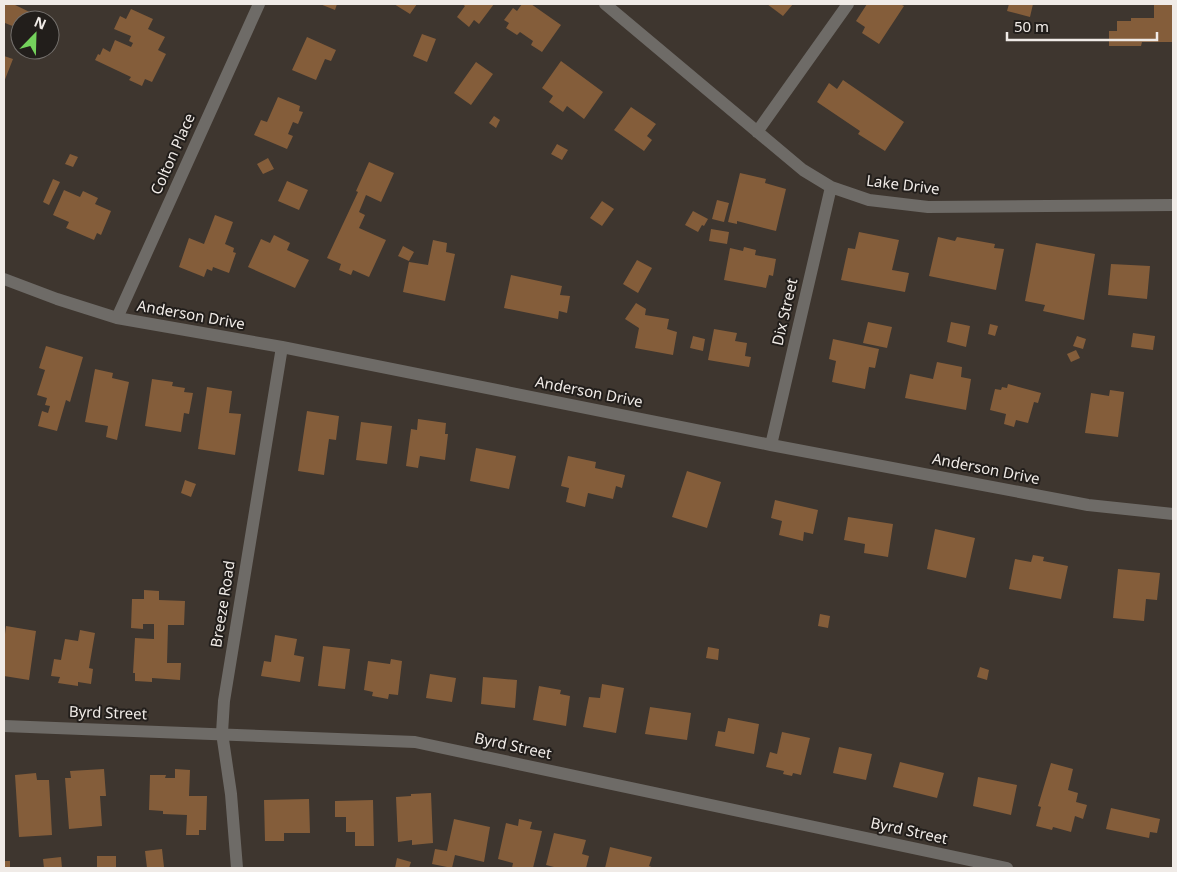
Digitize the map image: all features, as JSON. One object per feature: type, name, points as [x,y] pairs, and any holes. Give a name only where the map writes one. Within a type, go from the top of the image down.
[{"type":"street","name":"Colton Place","points":[[117,318],[258,4]]},
{"type":"street","name":"Lake Drive","points":[[605,4],[803,170],[831,187],[869,200],[928,207],[1173,205]]},
{"type":"street","points":[[757,132],[848,4]]},
{"type":"street","name":"Dix Street","points":[[771,445],[831,187]]},
{"type":"street","name":"Anderson Drive","points":[[4,279],[57,299],[117,318],[282,347],[771,445],[1088,505],[1173,514]]},
{"type":"street","name":"Breeze Road","points":[[236,868],[231,794],[222,733],[225,692],[282,347]]},
{"type":"street","name":"Byrd Street","points":[[4,726],[222,733],[414,742],[1007,868]]},
{"type":"building","points":[[4,4],[13,4],[26,10],[10,10],[10,25],[5,23],[4,26]]},
{"type":"building","points":[[320,4],[337,4],[335,10]]},
{"type":"building","points":[[394,4],[417,4],[410,14]]},
{"type":"building","points":[[462,4],[494,4],[479,24],[474,20],[469,27],[457,17],[465,6]]},
{"type":"building","points":[[522,4],[531,4],[561,25],[542,52],[531,45],[533,41],[520,32],[517,35],[506,28],[509,23],[504,20],[513,8],[517,11]]},
{"type":"building","points":[[767,4],[793,4],[783,16]]},
{"type":"building","points":[[867,4],[900,4],[904,6],[879,44],[862,33],[865,27],[856,21]]},
{"type":"building","points":[[1009,4],[1033,4],[1030,17],[1007,11]]},
{"type":"building","points":[[1154,4],[1173,4],[1173,42],[1142,42],[1141,46],[1109,46],[1109,31],[1117,31],[1117,21],[1131,21],[1131,18],[1154,18]]},
{"type":"building","points":[[131,9],[153,19],[148,29],[165,37],[158,50],[166,54],[152,82],[145,79],[142,86],[129,80],[131,77],[95,60],[103,48],[110,52],[115,40],[131,47],[133,43],[129,41],[131,36],[114,29],[120,16],[126,19]]},
{"type":"building","points":[[422,34],[436,39],[427,62],[413,56]]},
{"type":"building","points":[[307,37],[336,50],[331,61],[325,59],[316,80],[292,70]]},
{"type":"building","points":[[4,56],[13,60],[4,82]]},
{"type":"building","points":[[561,61],[603,92],[584,119],[567,106],[563,112],[549,102],[553,96],[542,88]]},
{"type":"building","points":[[476,62],[493,74],[471,105],[454,93]]},
{"type":"building","points":[[843,80],[904,122],[885,151],[858,134],[860,131],[817,102],[829,83],[837,89]]},
{"type":"building","points":[[278,97],[300,106],[299,111],[303,112],[298,124],[293,122],[288,134],[293,136],[287,149],[254,135],[261,120],[267,122]]},
{"type":"building","points":[[631,107],[656,124],[647,136],[652,140],[644,151],[614,130]]},
{"type":"building","points":[[494,116],[500,120],[496,128],[489,123]]},
{"type":"building","points":[[557,144],[568,150],[562,160],[551,154]]},
{"type":"building","points":[[70,154],[78,157],[73,167],[65,164]]},
{"type":"building","points":[[268,158],[274,169],[263,174],[257,164]]},
{"type":"building","points":[[369,162],[394,173],[381,202],[366,195],[359,212],[365,215],[359,228],[386,240],[369,277],[353,270],[351,275],[339,270],[341,264],[327,258],[358,192],[356,191]]},
{"type":"building","points":[[740,173],[766,179],[765,183],[786,189],[776,231],[737,221],[737,224],[728,222]]},
{"type":"building","points":[[53,179],[60,182],[49,205],[43,202]]},
{"type":"building","points":[[287,181],[308,190],[299,210],[278,201]]},
{"type":"building","points":[[64,190],[80,197],[83,191],[98,198],[95,204],[111,211],[101,235],[97,233],[94,240],[66,228],[69,222],[53,215]]},
{"type":"building","points":[[717,200],[729,203],[724,222],[712,219]]},
{"type":"building","points":[[602,201],[614,209],[602,226],[590,218]]},
{"type":"building","points":[[693,211],[708,219],[698,232],[685,225]]},
{"type":"building","points":[[215,215],[233,222],[225,244],[234,248],[233,252],[236,253],[229,273],[213,267],[212,271],[207,269],[204,277],[179,267],[189,238],[204,244]]},
{"type":"building","points":[[711,229],[729,232],[727,244],[709,241]]},
{"type":"building","points":[[859,232],[899,240],[892,270],[909,273],[905,292],[841,280],[848,248],[855,249]]},
{"type":"building","points":[[274,235],[290,243],[287,250],[309,260],[295,288],[248,267],[261,239],[270,243]]},
{"type":"building","points":[[938,237],[955,241],[957,237],[995,244],[994,248],[1004,249],[996,290],[929,276]]},
{"type":"building","points":[[433,240],[447,243],[446,252],[455,254],[445,301],[403,292],[409,262],[428,265]]},
{"type":"building","points":[[1036,243],[1095,254],[1084,320],[1043,311],[1045,305],[1025,301]]},
{"type":"building","points":[[403,246],[414,252],[409,261],[398,256]]},
{"type":"building","points":[[744,247],[756,250],[755,255],[776,259],[773,276],[769,275],[766,288],[724,280],[730,248],[743,251]]},
{"type":"building","points":[[637,260],[652,268],[638,293],[623,284]]},
{"type":"building","points":[[1111,264],[1150,266],[1147,299],[1108,295]]},
{"type":"building","points":[[511,275],[562,286],[560,295],[570,296],[567,313],[559,311],[558,319],[504,308]]},
{"type":"building","points":[[636,303],[646,309],[645,315],[669,319],[667,329],[677,332],[673,355],[635,348],[639,328],[625,319]]},
{"type":"building","points":[[868,322],[892,327],[887,348],[863,343]]},
{"type":"building","points":[[951,322],[970,326],[966,347],[947,342]]},
{"type":"building","points":[[990,324],[998,326],[995,336],[988,334]]},
{"type":"building","points":[[714,329],[737,333],[735,341],[747,343],[745,356],[751,357],[749,367],[708,360]]},
{"type":"building","points":[[1133,333],[1155,336],[1153,350],[1131,347]]},
{"type":"building","points":[[693,336],[705,339],[703,351],[690,348]]},
{"type":"building","points":[[1077,336],[1086,339],[1083,349],[1073,346]]},
{"type":"building","points":[[833,339],[879,349],[875,368],[869,367],[865,389],[832,382],[836,361],[829,359]]},
{"type":"building","points":[[46,346],[83,357],[70,402],[66,400],[57,431],[38,426],[42,411],[48,413],[50,406],[45,405],[47,398],[37,395],[45,370],[39,368]]},
{"type":"building","points":[[1076,350],[1080,358],[1071,362],[1067,354]]},
{"type":"building","points":[[937,362],[962,367],[961,377],[971,379],[966,410],[905,398],[910,374],[933,379]]},
{"type":"building","points":[[95,369],[113,373],[112,378],[129,382],[117,440],[106,437],[108,426],[85,422]]},
{"type":"building","points":[[152,379],[173,382],[172,386],[185,388],[184,392],[193,393],[189,414],[184,413],[181,432],[145,426]]},
{"type":"building","points":[[1008,384],[1041,393],[1038,403],[1034,402],[1028,423],[1016,420],[1014,427],[1004,424],[1006,414],[990,410],[995,389],[1007,388]]},
{"type":"building","points":[[207,387],[232,391],[229,413],[241,414],[235,455],[198,449]]},
{"type":"building","points":[[1110,390],[1124,392],[1118,437],[1085,433],[1091,393],[1109,396]]},
{"type":"building","points":[[307,411],[339,416],[336,440],[329,439],[324,475],[298,471]]},
{"type":"building","points":[[418,419],[446,423],[445,434],[448,434],[445,460],[420,456],[418,468],[406,466],[411,429],[417,430]]},
{"type":"building","points":[[361,422],[392,426],[387,464],[356,460]]},
{"type":"building","points":[[476,448],[516,456],[509,489],[470,481]]},
{"type":"building","points":[[568,456],[596,462],[595,468],[625,475],[622,488],[616,486],[613,499],[588,493],[585,507],[566,502],[569,488],[561,486]]},
{"type":"building","points":[[687,471],[721,482],[707,528],[672,517]]},
{"type":"building","points":[[185,480],[196,484],[191,497],[181,493]]},
{"type":"building","points":[[775,500],[818,510],[813,534],[804,532],[803,541],[779,535],[782,521],[771,518]]},
{"type":"building","points":[[848,517],[893,524],[888,557],[864,553],[865,544],[844,540]]},
{"type":"building","points":[[935,529],[975,538],[966,578],[927,569]]},
{"type":"building","points":[[1033,555],[1044,557],[1043,561],[1068,566],[1061,599],[1009,589],[1015,559],[1031,562]]},
{"type":"building","points":[[1118,569],[1160,573],[1157,600],[1146,599],[1144,621],[1113,618]]},
{"type":"building","points":[[144,590],[159,591],[159,600],[185,601],[184,625],[168,625],[167,663],[181,663],[180,680],[152,678],[152,682],[135,681],[135,673],[133,673],[135,638],[154,639],[154,624],[143,624],[143,629],[131,628],[132,599],[144,599]]},
{"type":"building","points":[[820,614],[830,616],[828,628],[818,626]]},
{"type":"building","points":[[6,626],[36,631],[29,680],[4,676]]},
{"type":"building","points":[[80,630],[95,633],[89,668],[93,669],[91,684],[78,682],[78,686],[58,683],[60,677],[51,676],[54,659],[61,660],[65,639],[78,641]]},
{"type":"building","points":[[275,635],[297,639],[294,655],[304,657],[300,682],[261,676],[264,661],[271,662]]},
{"type":"building","points":[[323,646],[350,649],[345,689],[318,686]]},
{"type":"building","points":[[708,647],[719,649],[718,660],[706,658]]},
{"type":"building","points":[[391,659],[402,661],[398,695],[389,694],[388,699],[372,696],[373,692],[364,690],[368,661],[390,664]]},
{"type":"building","points":[[980,667],[989,670],[987,680],[977,677]]},
{"type":"building","points":[[430,674],[456,678],[452,702],[426,698]]},
{"type":"building","points":[[483,677],[517,680],[515,708],[481,704]]},
{"type":"building","points":[[602,684],[624,688],[616,733],[583,727],[589,697],[600,698]]},
{"type":"building","points":[[539,686],[561,690],[560,694],[570,696],[566,726],[533,720]]},
{"type":"building","points":[[650,707],[691,713],[687,740],[645,734]]},
{"type":"building","points":[[728,718],[759,724],[754,754],[715,746],[718,731],[725,732]]},
{"type":"building","points":[[782,732],[810,738],[801,775],[793,773],[792,776],[783,774],[784,771],[766,767],[770,752],[777,754]]},
{"type":"building","points":[[839,747],[872,754],[866,780],[833,773]]},
{"type":"building","points":[[900,762],[944,773],[937,798],[893,787]]},
{"type":"building","points":[[1051,763],[1073,769],[1068,790],[1078,793],[1076,802],[1087,805],[1083,819],[1075,816],[1071,832],[1053,827],[1052,830],[1036,826],[1041,807],[1038,806]]},
{"type":"building","points":[[104,769],[106,796],[100,796],[102,826],[69,829],[65,778],[71,778],[70,771]]},
{"type":"building","points":[[175,769],[190,770],[189,796],[207,796],[206,830],[199,830],[199,835],[186,835],[187,815],[163,814],[163,811],[149,810],[150,775],[166,775],[165,778],[175,778]]},
{"type":"building","points":[[36,773],[37,780],[49,780],[52,835],[19,837],[15,775]]},
{"type":"building","points":[[978,777],[1017,785],[1011,815],[973,806]]},
{"type":"building","points":[[431,793],[433,843],[412,845],[412,840],[398,842],[396,797]]},
{"type":"building","points":[[309,799],[310,833],[284,833],[284,841],[265,841],[264,800]]},
{"type":"building","points":[[373,800],[374,846],[355,846],[355,832],[346,832],[346,817],[335,817],[335,801]]},
{"type":"building","points":[[1111,808],[1160,819],[1157,833],[1150,832],[1149,838],[1106,829]]},
{"type":"building","points":[[454,819],[490,827],[484,862],[455,855],[452,868],[432,864],[435,849],[447,851]]},
{"type":"building","points":[[519,819],[532,822],[530,829],[542,831],[533,868],[512,868],[513,863],[498,859],[506,823],[518,826]]},
{"type":"building","points":[[554,833],[586,840],[582,854],[589,856],[586,868],[558,868],[546,865]]},
{"type":"building","points":[[610,847],[652,857],[649,866],[654,868],[605,868]]},
{"type":"building","points":[[162,849],[164,867],[147,868],[145,851]]},
{"type":"building","points":[[97,856],[116,856],[116,868],[97,868]]},
{"type":"building","points":[[61,857],[62,868],[44,868],[43,859]]},
{"type":"building","points":[[397,858],[411,862],[409,868],[395,868]]},
{"type":"building","points":[[4,861],[10,861],[10,868],[4,868]]}]
